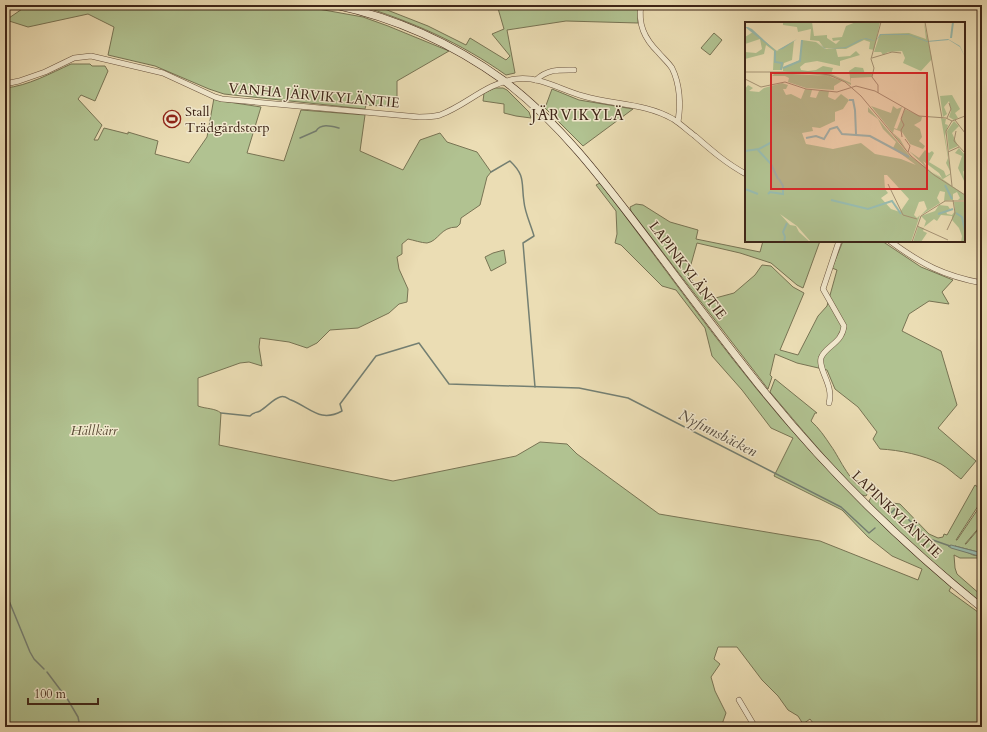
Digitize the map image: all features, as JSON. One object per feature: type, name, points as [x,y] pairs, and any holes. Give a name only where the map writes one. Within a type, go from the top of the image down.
[{"type":"main road","name":"LAPINKYLÄNTIE","points":[[335,5],[376,16],[426,34],[471,58],[505,82],[540,112],[570,143],[596,174],[767,396],[842,480],[906,543],[982,608]]},
{"type":"street","points":[[641,5],[640,18],[645,36],[671,67],[676,77],[680,104],[678,122]]},
{"type":"street","name":"VANHA JÄRVIKYLÄNTIE","points":[[5,84],[45,72],[74,58],[91,56],[163,73],[222,99],[419,117],[439,115],[457,107],[489,88],[505,82],[518,79],[536,80]]},
{"type":"street","points":[[574,70],[551,71],[543,73],[536,80],[583,96],[648,108],[661,112],[678,122],[731,165],[745,173]]},
{"type":"street","points":[[829,404],[831,396],[828,382],[821,366],[821,358],[824,353],[841,337],[844,326],[823,289],[839,242]]},
{"type":"street","points":[[891,242],[922,263],[938,271],[982,283]]},
{"type":"street","points":[[739,700],[755,727]]},
{"type":"green space","points":[[28,5],[296,5],[363,17],[449,51],[397,81],[397,107],[366,105],[365,109],[224,94],[155,66],[108,55],[114,27],[88,14],[28,27],[6,20]]},
{"type":"green space","points":[[358,5],[377,5],[428,26],[466,45],[470,38],[506,60],[510,56],[492,34],[504,29],[497,5],[593,5],[595,7],[614,8],[639,5],[638,23],[566,21],[507,30],[515,73],[506,75],[489,63],[435,34],[397,18]]},
{"type":"green space","points":[[714,33],[722,40],[710,55],[701,48]]},
{"type":"green space","name":"Hällkärr","points":[[71,64],[105,66],[108,71],[95,101],[81,95],[78,99],[102,125],[94,140],[98,140],[104,128],[128,134],[128,132],[158,141],[155,154],[189,163],[207,137],[214,98],[222,101],[261,107],[247,153],[284,161],[301,110],[365,115],[360,151],[403,170],[420,140],[440,133],[447,142],[477,152],[491,172],[487,177],[480,205],[461,218],[460,224],[457,227],[447,229],[431,242],[427,243],[408,239],[402,244],[402,254],[397,257],[399,269],[408,289],[407,302],[399,304],[389,313],[358,328],[330,330],[317,343],[307,348],[289,342],[260,338],[259,347],[262,366],[249,362],[240,363],[198,378],[198,406],[216,410],[221,413],[219,445],[393,481],[516,456],[540,442],[567,444],[577,454],[659,514],[820,541],[918,580],[922,569],[892,556],[868,537],[842,510],[774,476],[793,438],[771,428],[742,390],[712,356],[705,328],[676,290],[662,286],[621,245],[615,243],[617,234],[616,211],[596,185],[600,183],[733,360],[800,440],[841,484],[884,526],[951,587],[949,591],[982,615],[982,727],[816,727],[810,719],[803,724],[798,716],[788,710],[778,696],[762,680],[737,647],[718,647],[714,659],[720,664],[711,677],[715,691],[726,713],[721,727],[5,727],[5,88],[31,82]]},
{"type":"green space","points":[[495,88],[503,88],[507,90],[529,112],[531,118],[504,113],[504,104],[483,101],[484,93]]},
{"type":"green space","points":[[552,89],[579,100],[633,109],[583,146],[545,108]]},
{"type":"green space","points":[[636,204],[643,205],[670,222],[698,230],[696,239],[760,252],[763,242],[820,242],[803,288],[797,285],[771,263],[740,253],[697,243],[688,275],[708,300],[734,293],[755,275],[762,265],[771,266],[793,287],[804,293],[780,350],[798,355],[818,316],[827,306],[837,270],[832,268],[843,242],[884,242],[921,267],[953,280],[942,292],[949,304],[929,301],[909,314],[902,331],[941,351],[957,405],[938,428],[976,461],[961,479],[946,467],[927,458],[895,450],[880,449],[873,439],[877,432],[858,407],[835,389],[827,370],[797,363],[775,354],[770,375],[772,377],[768,389],[631,211],[630,207]]},
{"type":"green space","points":[[504,250],[506,263],[491,271],[485,257]]},
{"type":"green space","points":[[775,379],[817,413],[815,413],[811,421],[824,436],[851,478],[857,484],[869,491],[866,496],[862,495],[838,470],[770,392]]},
{"type":"green space","points":[[975,485],[982,490],[982,500],[956,540],[982,503],[982,524],[965,544],[982,525],[982,553],[955,546],[973,555],[982,557],[982,560],[978,558],[960,558],[954,555],[957,574],[982,596],[982,603],[930,560],[871,505],[869,501],[873,494],[885,502],[900,504],[929,534],[938,538],[943,537],[944,534],[947,535]]},
{"type":"water","points":[[951,545],[982,553],[982,557],[948,546]]},
{"type":"waterway","points":[[300,138],[323,126],[339,128]]},
{"type":"waterway","name":"Nyfinnsbäcken","points":[[491,172],[510,161],[519,171],[522,180],[526,210],[534,236],[523,243],[535,387]]},
{"type":"waterway","name":"Nyfinnsbäcken","points":[[221,413],[250,416],[253,413],[259,412],[275,399],[283,396],[321,415],[334,414],[342,411],[340,404],[376,356],[419,343],[449,384],[579,388],[628,398],[841,507],[869,533],[875,528]]},
{"type":"waterway","name":"Nyfinnsbäcken","points":[[891,513],[895,509],[898,509],[927,538],[950,546]]},
{"type":"waterway","points":[[5,591],[30,652],[34,659],[44,669]]},
{"type":"waterway","points":[[47,672],[68,700],[78,717],[80,727]]},
{"type":"place","name":"Stall Trädgårdstorp","points":[[172,119]]},
{"type":"district","name":"JÄRVIKYLÄ","points":[[578,115]]}]
